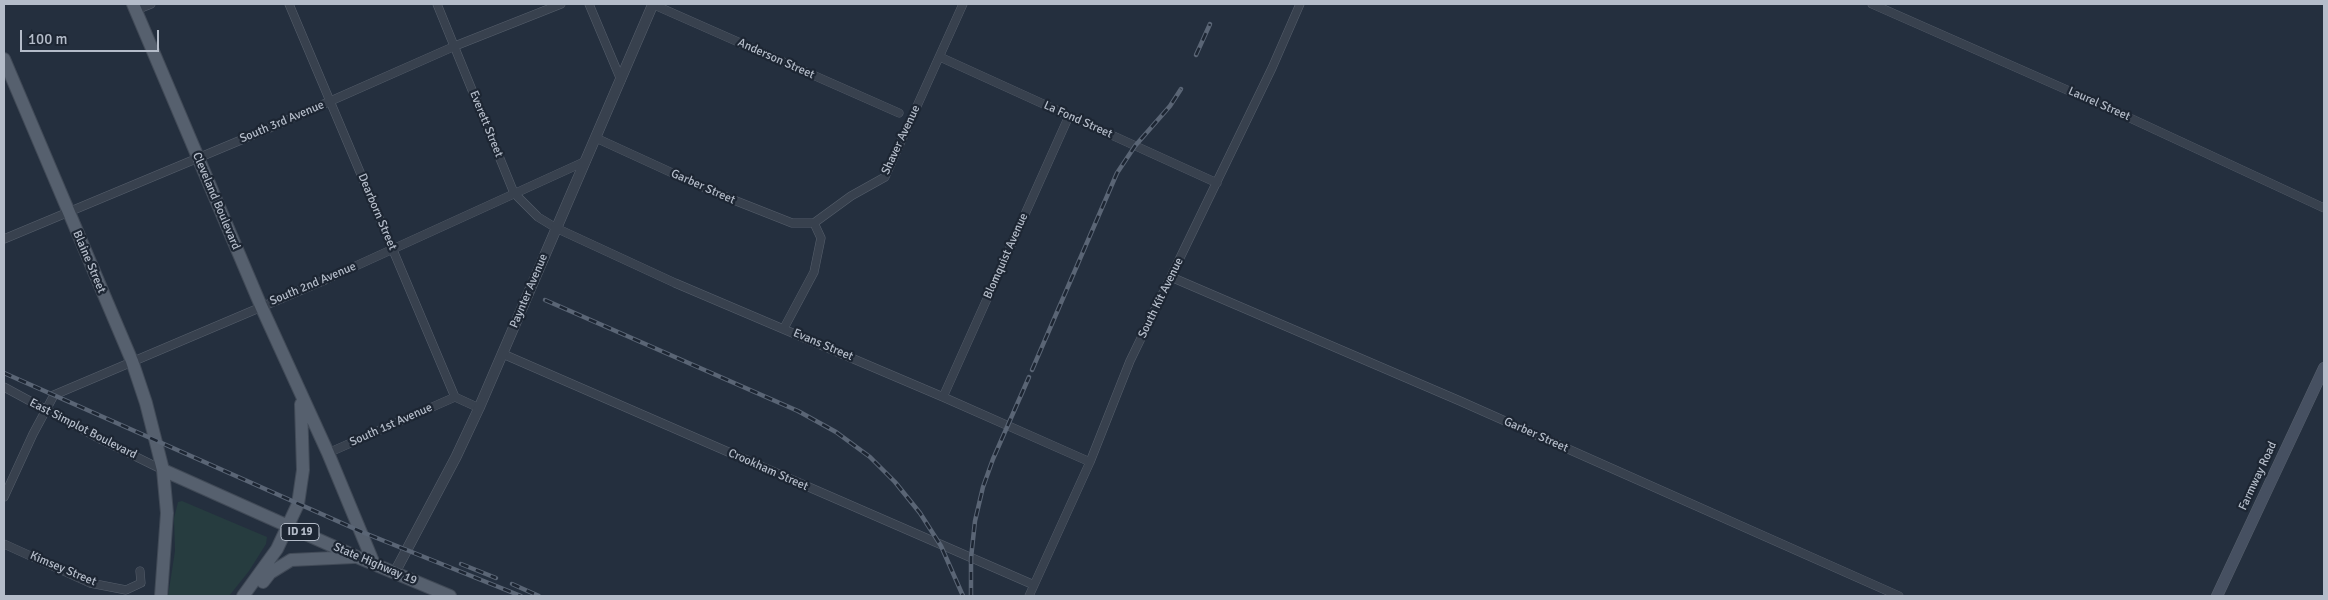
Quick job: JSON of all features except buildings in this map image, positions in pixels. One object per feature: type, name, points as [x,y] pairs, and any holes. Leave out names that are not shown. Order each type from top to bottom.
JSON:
[{"type":"main road","name":"Cleveland Boulevard","points":[[135,7],[261,306],[328,453],[374,564]]},
{"type":"main road","name":"Blaine Street","points":[[5,64],[132,361],[146,403],[164,470],[167,514],[161,596]]},
{"type":"main road","name":"Farmway Road","points":[[2217,596],[2324,368]]},
{"type":"main road","points":[[243,596],[268,563],[289,527],[298,504],[303,470],[301,397]]},
{"type":"main road","name":"State Highway 19","points":[[164,470],[357,557],[450,596]]},
{"type":"main road","points":[[253,596],[270,573],[291,560],[357,557]]},
{"type":"street","points":[[135,7],[151,4]]},
{"type":"street","name":"Dearborn Street","points":[[289,4],[455,397]]},
{"type":"street","name":"Everett Street","points":[[437,4],[514,193],[538,217],[556,228]]},
{"type":"street","name":"South 3rd Avenue","points":[[4,239],[330,102],[455,46],[561,4]]},
{"type":"street","points":[[589,4],[621,80]]},
{"type":"street","name":"Paynter Avenue","points":[[395,572],[456,457],[479,408],[653,4]]},
{"type":"street","name":"Anderson Street","points":[[653,4],[899,113]]},
{"type":"street","name":"Shaver Avenue","points":[[814,223],[851,196],[885,177],[964,4]]},
{"type":"street","name":"South Kit Avenue","points":[[1029,596],[1090,462],[1130,361],[1217,182],[1300,4]]},
{"type":"street","name":"Laurel Street","points":[[1872,4],[2117,112],[2324,208]]},
{"type":"street","name":"La Fond Street","points":[[940,57],[1217,182]]},
{"type":"street","name":"Blomquist Avenue","points":[[943,396],[1070,116]]},
{"type":"street","name":"Garber Street","points":[[596,138],[716,193],[792,223],[814,223]]},
{"type":"street","name":"South 2nd Avenue","points":[[4,497],[54,395],[393,250],[586,161]]},
{"type":"street","points":[[784,328],[814,272],[821,238],[814,223]]},
{"type":"street","name":"Evans Street","points":[[556,228],[675,283],[943,396],[1090,462]]},
{"type":"street","name":"Garber Street","points":[[1171,277],[1460,401],[1899,596]]},
{"type":"street","name":"Crookham Street","points":[[503,354],[1034,585]]},
{"type":"street","name":"East Simplot Boulevard","points":[[4,387],[102,440],[164,470]]},
{"type":"street","points":[[455,397],[479,408]]},
{"type":"street","name":"South 1st Avenue","points":[[328,453],[455,397]]},
{"type":"street","name":"Kimsey Street","points":[[4,544],[90,583],[117,589],[126,590],[141,583],[140,571]]},
{"type":"green space","points":[[182,501],[267,537],[266,544],[249,571],[229,596],[168,596],[175,551],[174,518],[178,502]]},
{"type":"railway","points":[[1196,55],[1210,24]]},
{"type":"railway","points":[[1032,370],[1117,173],[1135,146],[1170,106],[1181,89]]},
{"type":"railway","points":[[545,300],[798,411],[836,432],[870,457],[895,482],[920,513],[941,546],[963,596]]},
{"type":"railway","points":[[4,373],[362,532],[521,596]]},
{"type":"railway","points":[[971,596],[971,558],[975,521],[983,487],[993,459],[1029,377]]},
{"type":"railway","points":[[461,564],[496,578]]},
{"type":"railway","points":[[512,584],[539,596]]}]
